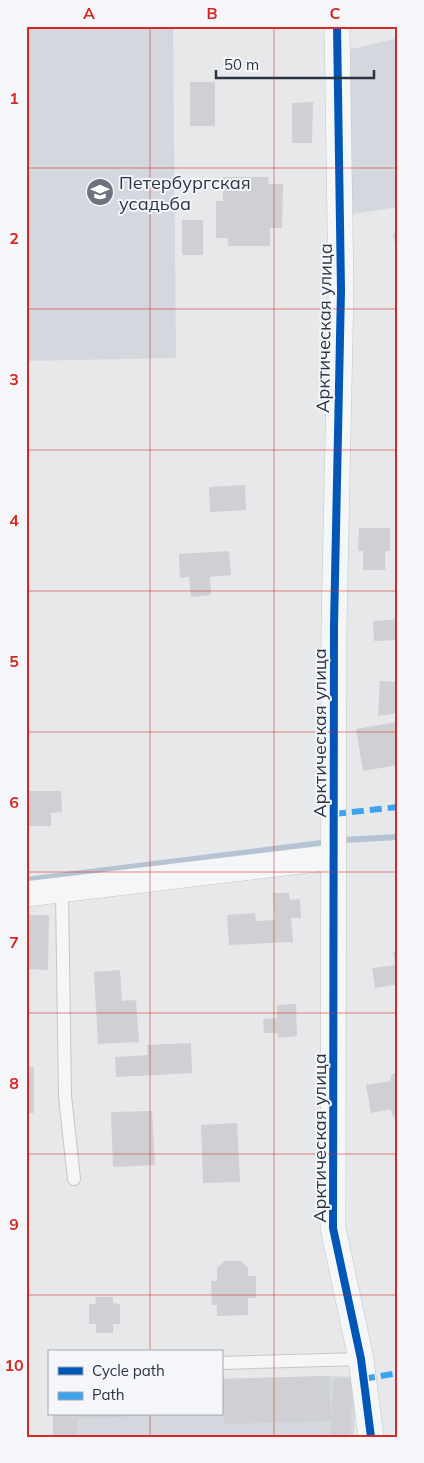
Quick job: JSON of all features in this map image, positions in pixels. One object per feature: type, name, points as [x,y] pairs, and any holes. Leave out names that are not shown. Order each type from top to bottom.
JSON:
[{"type":"street","name":"Арктическая улица","points":[[337,26],[341,290],[334,616],[333,1228],[360,1359],[370,1437]]},
{"type":"street","points":[[26,894],[334,857]]},
{"type":"lane","points":[[62,891],[65,1096],[74,1179]]},
{"type":"lane","points":[[222,1363],[360,1359]]},
{"type":"shaded area","name":"Петербургская усадьба","points":[[26,26],[173,26],[176,358],[26,361]]},
{"type":"shaded area","points":[[398,38],[398,207],[352,214],[348,50]]},
{"type":"shaded area","points":[[356,1377],[354,1437],[53,1437],[53,1416],[222,1416],[222,1379]]},
{"type":"building","points":[[190,82],[215,82],[215,126],[190,126]]},
{"type":"building","points":[[313,102],[312,143],[292,143],[292,103]]},
{"type":"building","points":[[223,177],[269,177],[268,184],[283,184],[282,228],[270,228],[270,246],[228,246],[228,238],[216,238],[216,201],[223,201]]},
{"type":"building","points":[[182,220],[203,220],[203,255],[182,255]]},
{"type":"building","points":[[393,233],[398,233],[398,258],[397,258]]},
{"type":"building","points":[[245,485],[246,510],[210,512],[209,487]]},
{"type":"building","points":[[359,528],[390,528],[390,551],[385,551],[385,570],[363,570],[363,551],[358,551]]},
{"type":"building","points":[[229,551],[231,575],[210,577],[211,595],[191,597],[189,577],[180,578],[179,554]]},
{"type":"building","points":[[398,619],[398,640],[374,641],[373,621]]},
{"type":"building","points":[[380,681],[398,682],[398,713],[378,716]]},
{"type":"building","points":[[398,722],[398,765],[363,771],[356,729]]},
{"type":"building","points":[[26,791],[61,791],[62,812],[51,813],[51,826],[26,826]]},
{"type":"building","points":[[273,893],[289,893],[290,900],[300,899],[301,918],[291,918],[293,942],[229,945],[227,915],[255,913],[256,921],[275,920]]},
{"type":"building","points":[[26,915],[49,915],[48,970],[26,969]]},
{"type":"building","points":[[398,951],[398,984],[375,988],[372,968],[395,965],[393,952]]},
{"type":"building","points":[[120,970],[122,1001],[136,1000],[139,1042],[98,1044],[94,972]]},
{"type":"building","points":[[296,1004],[297,1036],[278,1038],[278,1033],[264,1033],[263,1019],[277,1018],[277,1005]]},
{"type":"building","points":[[191,1043],[192,1073],[116,1077],[115,1057],[148,1055],[147,1045]]},
{"type":"building","points":[[26,1067],[34,1067],[34,1113],[26,1113]]},
{"type":"building","points":[[398,1073],[398,1119],[393,1117],[391,1109],[371,1113],[366,1085],[390,1081],[392,1074]]},
{"type":"building","points":[[152,1111],[155,1165],[113,1167],[111,1112]]},
{"type":"building","points":[[237,1123],[240,1182],[203,1183],[201,1125]]},
{"type":"building","points":[[225,1261],[241,1261],[248,1268],[248,1276],[256,1276],[256,1298],[248,1298],[248,1315],[217,1316],[217,1305],[212,1305],[211,1281],[217,1281],[217,1268]]},
{"type":"building","points":[[95,1297],[113,1297],[113,1303],[120,1304],[120,1324],[113,1324],[113,1333],[96,1333],[96,1324],[89,1324],[89,1304],[96,1304]]},
{"type":"building","points":[[329,1376],[331,1421],[224,1424],[224,1414],[222,1414],[222,1379]]},
{"type":"building","points":[[334,1378],[353,1379],[350,1437],[330,1437]]},
{"type":"building","points":[[53,1416],[152,1416],[77,1418],[77,1437],[53,1437]]},
{"type":"waterway","points":[[342,840],[398,837]]},
{"type":"waterway","points":[[26,880],[321,843]]},
{"type":"marked path","points":[[334,814],[398,807]]},
{"type":"marked path","points":[[363,1379],[398,1373]]},
{"type":"cycle path","points":[[337,26],[341,290],[334,626],[333,1228],[361,1359],[371,1437]]},
{"type":"place","name":"Петербургская усадьба","points":[[100,192]]}]
